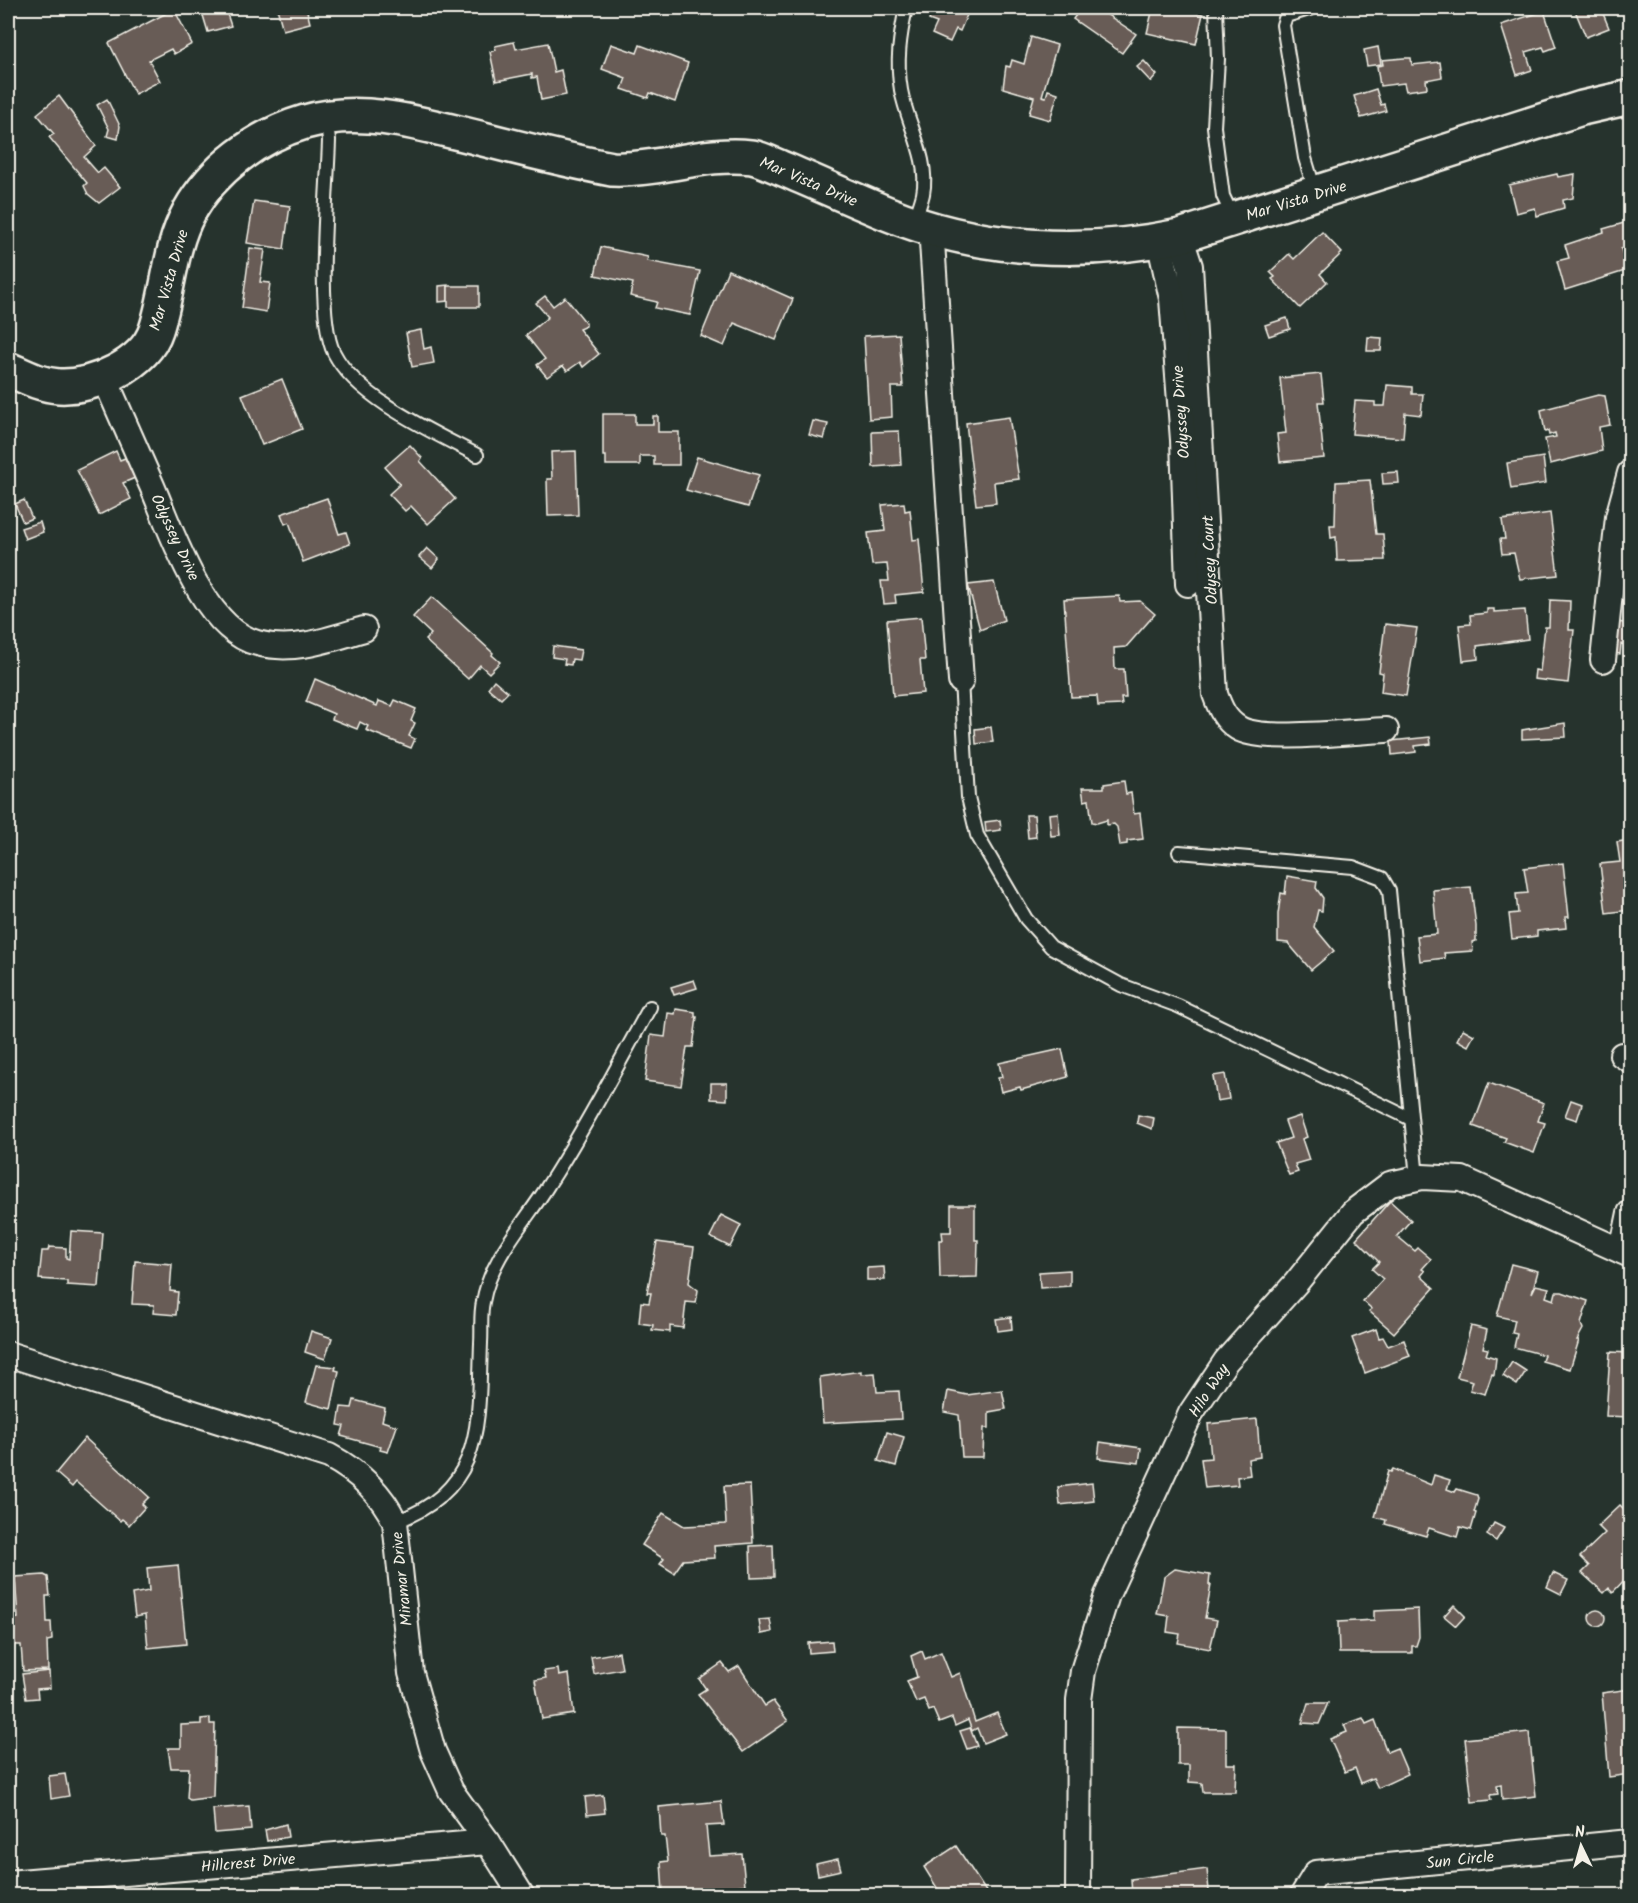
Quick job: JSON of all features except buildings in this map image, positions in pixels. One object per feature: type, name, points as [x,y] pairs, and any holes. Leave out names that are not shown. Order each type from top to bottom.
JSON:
[{"type":"street","name":"Mar Vista Drive","points":[[8,369],[39,383],[59,386],[104,377],[147,347],[156,331],[173,254],[182,228],[197,200],[218,175],[243,152],[268,137],[301,123],[326,118],[363,115],[396,118],[612,169],[636,170],[716,158],[753,157],[888,214],[979,241],[1066,249],[1170,238],[1316,195],[1582,108],[1630,97]]},
{"type":"street","points":[[923,224],[961,681]]},
{"type":"street","name":"Odyssey Drive","points":[[1170,238],[1172,300],[1183,440],[1188,585]]},
{"type":"street","name":"Odysey Court","points":[[1170,238],[1190,266],[1215,694],[1219,705],[1224,716],[1238,728],[1250,733],[1290,734],[1386,730]]},
{"type":"street","name":"Odyssey Drive","points":[[104,377],[186,567],[218,615],[237,635],[256,643],[284,647],[309,645],[364,629]]},
{"type":"street","points":[[1603,660],[1618,517],[1630,473]]},
{"type":"street","name":"Hilo Way","points":[[1078,1896],[1079,1700],[1083,1671],[1107,1595],[1191,1413],[1226,1361],[1296,1283],[1353,1212],[1390,1184],[1417,1178],[1462,1179],[1626,1253]]},
{"type":"street","points":[[1626,1253],[1630,1213]]},
{"type":"street","name":"Miramar Drive","points":[[8,1354],[328,1456],[351,1468],[386,1503],[395,1522],[411,1673],[434,1751],[451,1791],[488,1842],[522,1896]]},
{"type":"street","name":"Hillcrest Drive","points":[[8,1883],[488,1842]]},
{"type":"street","name":"Sun Circle","points":[[1302,1896],[1316,1873],[1630,1842]]},
{"type":"lane","points":[[906,8],[900,36],[898,68],[902,93],[924,176],[923,224]]},
{"type":"lane","points":[[1216,8],[1218,59],[1215,127],[1223,196],[1233,218]]},
{"type":"lane","points":[[1312,8],[1286,16],[1283,25],[1305,158],[1316,195]]},
{"type":"lane","points":[[326,118],[329,140],[324,287],[325,313],[334,352],[349,374],[364,387],[449,441],[477,455]]},
{"type":"lane","points":[[961,681],[968,796],[977,835],[1026,919],[1051,946],[1121,985],[1178,1006],[1411,1119]]},
{"type":"lane","points":[[1179,852],[1353,867],[1382,878],[1389,890],[1417,1178]]},
{"type":"lane","points":[[395,1522],[420,1513],[452,1485],[466,1463],[478,1430],[483,1301],[500,1255],[549,1184],[650,1006]]}]
